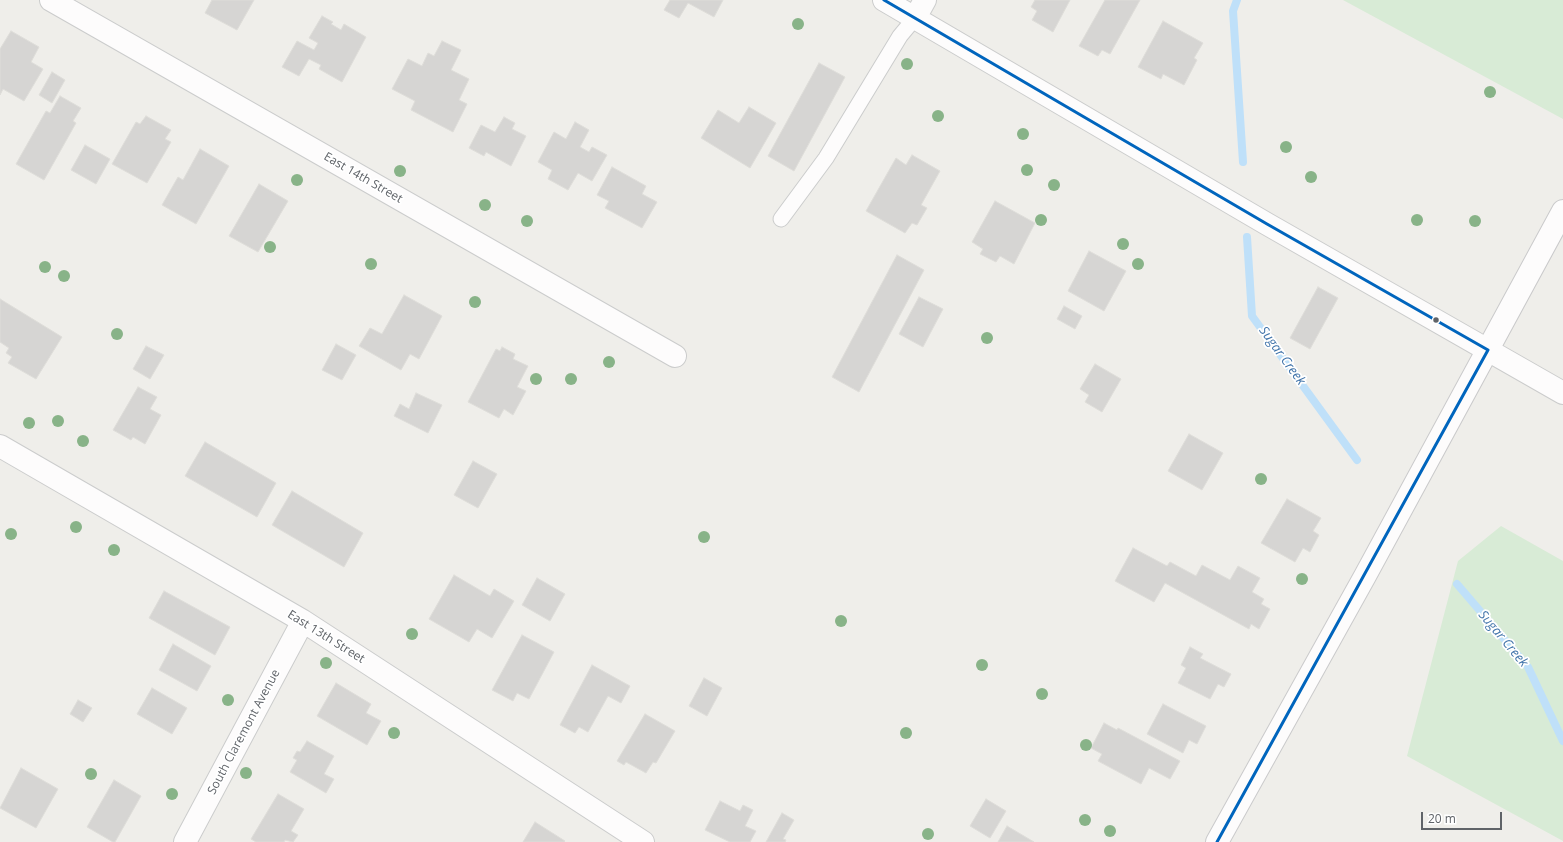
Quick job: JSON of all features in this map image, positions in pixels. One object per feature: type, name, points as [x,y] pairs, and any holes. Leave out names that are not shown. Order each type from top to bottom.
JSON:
[{"type":"street","name":"East 14th Street","points":[[51,0],[675,356]]},
{"type":"street","points":[[884,0],[920,9],[1267,224],[1563,393]]},
{"type":"street","points":[[1217,842],[1563,211]]},
{"type":"street","name":"East 13th Street","points":[[0,446],[303,621],[643,842]]},
{"type":"street","name":"South Claremont Avenue","points":[[185,842],[303,621]]},
{"type":"lane","points":[[781,219],[826,158],[900,36],[920,9]]},
{"type":"green space","points":[[1343,0],[1563,0],[1563,119]]},
{"type":"green space","points":[[1501,526],[1563,561],[1563,841],[1407,756],[1458,561]]},
{"type":"building","points":[[212,0],[254,0],[237,30],[205,13]]},
{"type":"building","points":[[670,0],[723,0],[714,17],[688,3],[679,18],[664,10]]},
{"type":"building","points":[[1035,0],[1070,0],[1053,32],[1032,20],[1037,11],[1031,7]]},
{"type":"building","points":[[1105,0],[1140,0],[1110,54],[1102,50],[1098,56],[1079,46]]},
{"type":"building","points":[[322,16],[333,22],[331,24],[341,30],[344,24],[366,37],[342,82],[319,69],[321,65],[309,59],[299,76],[282,67],[297,41],[314,50],[318,43],[309,38]]},
{"type":"building","points":[[1163,21],[1203,43],[1194,58],[1197,60],[1184,85],[1163,74],[1161,79],[1138,67]]},
{"type":"building","points":[[11,31],[39,47],[31,62],[43,69],[24,101],[3,89],[0,95],[0,49]]},
{"type":"building","points":[[442,41],[461,50],[451,70],[469,79],[459,100],[467,104],[453,132],[411,110],[415,101],[392,89],[408,59],[422,66],[428,53],[434,56]]},
{"type":"building","points":[[819,63],[845,77],[794,171],[768,156]]},
{"type":"building","points":[[52,72],[65,80],[52,103],[39,95]]},
{"type":"building","points":[[60,96],[81,108],[73,121],[76,123],[44,180],[16,164],[46,111],[50,113]]},
{"type":"building","points":[[749,107],[776,123],[750,168],[701,138],[718,110],[739,123]]},
{"type":"building","points":[[146,116],[171,130],[165,139],[171,142],[147,183],[112,164],[136,122],[140,124]]},
{"type":"building","points":[[504,117],[515,123],[512,129],[526,136],[511,166],[486,152],[484,156],[469,148],[481,125],[495,132]]},
{"type":"building","points":[[575,122],[589,130],[580,147],[589,152],[592,147],[607,155],[592,181],[578,173],[568,190],[548,179],[552,170],[538,162],[554,132],[566,139]]},
{"type":"building","points":[[85,145],[110,159],[96,184],[71,170]]},
{"type":"building","points":[[200,149],[229,166],[196,224],[162,205],[178,177],[183,180]]},
{"type":"building","points":[[912,155],[940,171],[921,205],[927,208],[917,225],[912,223],[905,233],[866,211],[896,158],[906,165]]},
{"type":"building","points":[[612,167],[646,186],[642,194],[657,202],[642,228],[605,208],[609,201],[597,195]]},
{"type":"building","points":[[259,184],[288,201],[258,252],[229,236]]},
{"type":"building","points":[[995,201],[1035,223],[1014,264],[1000,256],[996,262],[980,254],[983,249],[972,242]]},
{"type":"building","points":[[1089,251],[1126,271],[1104,311],[1068,291]]},
{"type":"building","points":[[897,255],[924,270],[859,392],[832,377]]},
{"type":"building","points":[[1318,287],[1338,298],[1310,349],[1290,338]]},
{"type":"building","points":[[404,295],[442,316],[419,359],[410,354],[401,370],[359,346],[370,328],[382,334]]},
{"type":"building","points":[[919,297],[943,309],[923,347],[899,334]]},
{"type":"building","points":[[0,299],[62,337],[36,379],[8,363],[12,357],[6,353],[9,348],[0,342]]},
{"type":"building","points":[[1064,306],[1082,316],[1075,329],[1057,319]]},
{"type":"building","points":[[336,344],[356,355],[342,380],[322,370]]},
{"type":"building","points":[[146,346],[164,355],[150,379],[133,369]]},
{"type":"building","points":[[502,347],[515,354],[513,359],[528,366],[517,387],[526,391],[513,415],[504,409],[499,418],[468,402],[496,349],[500,351]]},
{"type":"building","points":[[1095,364],[1121,379],[1102,412],[1085,402],[1089,395],[1080,389]]},
{"type":"building","points":[[138,387],[157,397],[150,409],[161,415],[145,444],[133,437],[131,440],[113,430]]},
{"type":"building","points":[[416,393],[442,405],[428,433],[394,416],[400,404],[409,409]]},
{"type":"building","points":[[1189,434],[1223,453],[1202,490],[1168,471]]},
{"type":"building","points":[[205,442],[276,483],[257,517],[185,476]]},
{"type":"building","points":[[473,461],[497,474],[478,508],[454,495]]},
{"type":"building","points":[[292,491],[363,533],[344,567],[272,525]]},
{"type":"building","points":[[1287,499],[1321,518],[1313,531],[1319,535],[1310,552],[1303,548],[1295,562],[1261,543]]},
{"type":"building","points":[[1133,548],[1167,566],[1170,562],[1196,576],[1202,565],[1230,580],[1238,566],[1260,578],[1252,592],[1264,599],[1261,604],[1270,609],[1259,629],[1251,624],[1249,629],[1165,583],[1154,602],[1115,581]]},
{"type":"building","points":[[454,575],[490,596],[494,589],[514,601],[492,638],[477,629],[469,642],[429,619]]},
{"type":"building","points":[[537,578],[565,594],[550,621],[522,605]]},
{"type":"building","points":[[164,591],[230,627],[215,655],[149,618]]},
{"type":"building","points":[[522,635],[554,652],[529,699],[517,693],[513,701],[492,690]]},
{"type":"building","points":[[173,644],[211,666],[197,691],[159,670]]},
{"type":"building","points":[[1190,647],[1203,654],[1200,658],[1231,674],[1224,687],[1218,684],[1210,699],[1178,683],[1186,668],[1181,665]]},
{"type":"building","points":[[592,665],[630,686],[621,703],[608,696],[588,732],[579,727],[575,733],[560,725]]},
{"type":"building","points":[[704,678],[722,688],[707,716],[689,706]]},
{"type":"building","points":[[336,683],[371,704],[366,713],[381,721],[367,745],[317,716]]},
{"type":"building","points":[[152,688],[187,708],[172,734],[137,714]]},
{"type":"building","points":[[78,700],[92,708],[83,722],[70,714]]},
{"type":"building","points":[[1163,704],[1206,726],[1197,744],[1189,740],[1183,753],[1147,734]]},
{"type":"building","points":[[645,714],[675,731],[656,763],[653,762],[646,773],[626,762],[624,765],[617,761]]},
{"type":"building","points":[[1104,723],[1117,730],[1118,728],[1180,761],[1170,779],[1149,768],[1141,784],[1098,761],[1102,754],[1091,748]]},
{"type":"building","points":[[307,741],[334,756],[324,774],[334,779],[326,793],[290,772],[297,760],[293,758],[297,751],[300,752]]},
{"type":"building","points":[[21,768],[58,789],[36,828],[0,808]]},
{"type":"building","points":[[114,780],[141,796],[115,842],[113,842],[87,827]]},
{"type":"building","points":[[278,794],[304,809],[291,831],[298,835],[293,842],[285,840],[284,842],[256,842],[251,839]]},
{"type":"building","points":[[986,799],[1006,811],[990,838],[970,826]]},
{"type":"building","points":[[720,801],[740,811],[743,805],[753,810],[745,826],[756,831],[750,842],[730,842],[705,830]]},
{"type":"building","points":[[782,813],[794,820],[783,839],[786,840],[785,842],[766,842]]},
{"type":"building","points":[[535,822],[565,841],[523,842]]},
{"type":"building","points":[[1007,826],[1034,842],[998,842]]},
{"type":"waterway","name":"Sugar Creek","points":[[1237,0],[1233,11],[1243,162]]},
{"type":"waterway","name":"Sugar Creek","points":[[1247,237],[1252,316],[1357,460]]},
{"type":"waterway","name":"Sugar Creek","points":[[1457,584],[1528,667],[1563,741]]},
{"type":"transit line","points":[[884,0],[1267,224],[1488,350]]},
{"type":"transit line","points":[[1217,842],[1488,350]]}]
